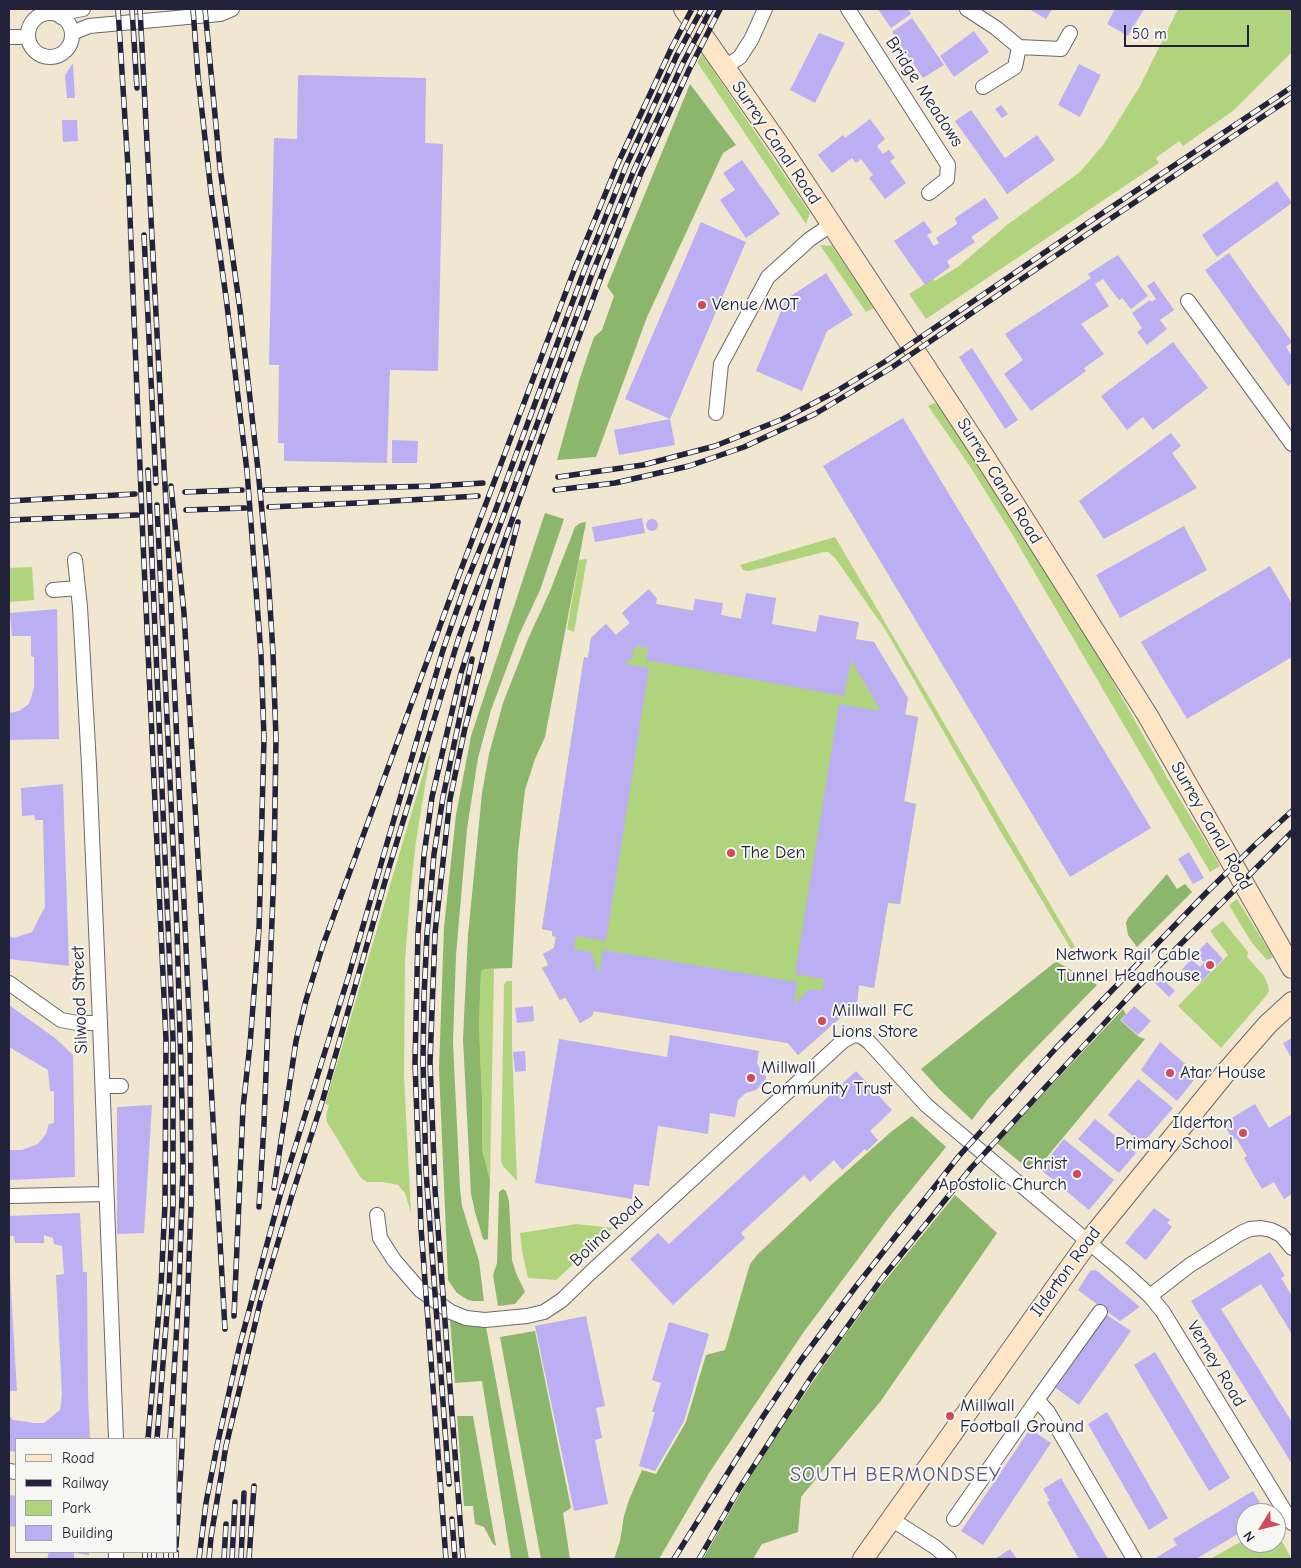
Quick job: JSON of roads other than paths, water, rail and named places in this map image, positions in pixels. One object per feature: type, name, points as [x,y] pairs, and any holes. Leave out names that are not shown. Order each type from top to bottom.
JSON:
[{"type":"street","points":[[54,15],[66,21],[72,33],[71,40],[63,53],[55,57],[47,57],[32,49],[27,37],[30,24],[35,18],[83,9]]},
{"type":"street","points":[[72,33],[89,26],[220,14],[232,9]]},
{"type":"street","name":"Surrey Canal Road","points":[[684,9],[782,148],[970,434],[1148,716],[1292,968]]},
{"type":"street","points":[[724,68],[740,57],[746,49],[752,40],[765,9]]},
{"type":"street","name":"Bridge Meadows","points":[[848,9],[948,165],[948,179],[930,193]]},
{"type":"street","points":[[967,9],[996,28],[1019,47],[1061,49],[1070,33]]},
{"type":"street","points":[[9,37],[27,37]]},
{"type":"street","points":[[983,87],[1015,67],[1019,47]]},
{"type":"street","points":[[716,412],[721,364],[768,277],[810,239],[831,224]]},
{"type":"street","points":[[1188,301],[1291,439]]},
{"type":"street","name":"Silwood Street","points":[[75,560],[88,755],[116,1438]]},
{"type":"street","points":[[54,590],[78,588]]},
{"type":"street","points":[[9,983],[61,1020],[77,1023],[100,1023]]},
{"type":"street","name":"Ilderton Road","points":[[863,1559],[1088,1242],[1238,1058],[1268,1024],[1292,1002]]},
{"type":"street","name":"Bolina Road","points":[[377,1215],[380,1238],[394,1260],[420,1290],[451,1312],[466,1318],[485,1320],[527,1316],[544,1312],[562,1300],[843,1041],[854,1035],[861,1036]]},
{"type":"street","name":"Verney Road","points":[[861,1036],[869,1042],[926,1105],[1150,1296],[1163,1312],[1292,1523]]},
{"type":"street","points":[[102,1086],[121,1086]]},
{"type":"street","points":[[9,1196],[106,1194]]},
{"type":"street","points":[[1150,1296],[1190,1265],[1250,1229],[1271,1230],[1281,1235],[1292,1248]]},
{"type":"street","points":[[954,1519],[1100,1312]]},
{"type":"street","points":[[1037,1400],[1048,1412],[1134,1559]]},
{"type":"street","points":[[891,1518],[935,1547],[949,1559]]},
{"type":"railway","points":[[118,9],[128,167],[166,1040],[165,1204],[161,1286],[148,1438]]},
{"type":"railway","points":[[132,9],[137,88]]},
{"type":"railway","points":[[140,9],[168,542],[190,1037],[191,1207],[178,1514]]},
{"type":"railway","points":[[193,9],[198,76],[211,192],[247,471],[261,655],[264,738],[259,929],[243,1108],[234,1316]]},
{"type":"railway","points":[[205,9],[220,168],[240,309],[258,470],[273,653],[276,739],[274,869],[259,1207]]},
{"type":"railway","points":[[274,1188],[296,1041],[323,945],[448,604],[575,268],[618,163],[672,47],[692,9]]},
{"type":"railway","points":[[199,1559],[206,1503],[239,1348],[281,1192],[348,978],[443,650],[466,583],[493,517],[584,271],[626,166],[677,55],[702,9]]},
{"type":"railway","points":[[209,1559],[226,1446],[260,1303],[323,1099],[388,871],[459,637],[592,274],[634,170],[683,63],[711,9]]},
{"type":"railway","points":[[446,1559],[421,1228],[415,1063],[418,933],[424,855],[432,797],[461,673],[492,576],[540,442],[641,173],[720,9]]},
{"type":"railway","points":[[558,477],[643,465],[715,446],[783,419],[835,392],[886,361],[1092,220],[1292,87]]},
{"type":"railway","points":[[555,490],[615,483],[689,466],[744,447],[815,414],[891,368],[1292,97]]},
{"type":"railway","points":[[144,235],[156,483]]},
{"type":"railway","points":[[148,470],[173,1039],[173,1205],[169,1288],[157,1438]]},
{"type":"railway","points":[[265,490],[483,483]]},
{"type":"railway","points":[[171,486],[184,613],[225,1329]]},
{"type":"railway","points":[[185,492],[242,490]]},
{"type":"railway","points":[[9,501],[135,494]]},
{"type":"railway","points":[[269,507],[478,496]]},
{"type":"railway","points":[[157,505],[177,930],[183,1166],[179,1290],[170,1438]]},
{"type":"railway","points":[[186,510],[245,508]]},
{"type":"railway","points":[[9,520],[137,515]]},
{"type":"railway","points":[[463,1559],[435,1189],[430,1062],[435,933],[450,799],[465,728],[518,522]]},
{"type":"railway","points":[[449,1484],[426,1171],[423,1062],[424,996],[434,854],[443,797],[472,659]]},
{"type":"railway","points":[[674,1559],[764,1415],[801,1360],[857,1285],[959,1156],[1057,1047],[1207,892],[1292,811]]},
{"type":"railway","points":[[699,1559],[739,1489],[812,1376],[883,1277],[971,1168],[1135,990],[1292,832]]},
{"type":"railway","points":[[249,1559],[254,1486]]},
{"type":"railway","points":[[241,1559],[244,1493]]},
{"type":"railway","points":[[232,1559],[235,1502]]},
{"type":"railway","points":[[452,1519],[455,1559]]},
{"type":"railway","points":[[224,1559],[226,1524]]},
{"type":"railway","points":[[145,1553],[145,1559]]},
{"type":"railway","points":[[154,1553],[154,1559]]},
{"type":"railway","points":[[166,1553],[166,1559]]},
{"type":"railway","points":[[176,1553],[176,1559]]},
{"type":"place","name":"Venue MOT","points":[[702,305]]},
{"type":"place","name":"The Den","points":[[731,853]]},
{"type":"place","name":"Network Rail Cable Tunnel Headhouse","points":[[1210,965]]},
{"type":"place","name":"Millwall FC Lions Store","points":[[822,1021]]},
{"type":"place","name":"Atar House","points":[[1170,1073]]},
{"type":"place","name":"Millwall Community Trust","points":[[751,1078]]},
{"type":"place","name":"Ilderton Primary School","points":[[1243,1133]]},
{"type":"place","name":"Christ Apostolic Church","points":[[1077,1174]]},
{"type":"place","name":"Millwall Football Ground","points":[[950,1416]]},
{"type":"district","name":"SOUTH BERMONDSEY","points":[[896,1475]]}]
